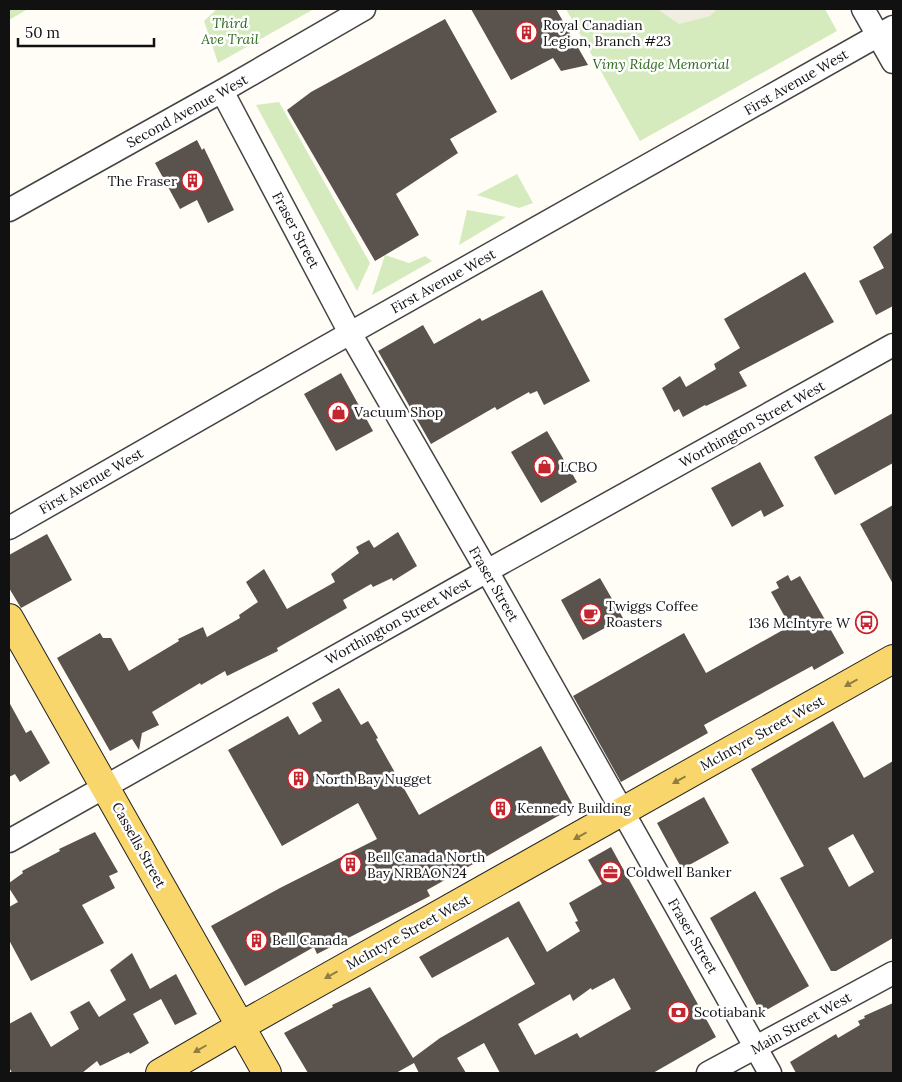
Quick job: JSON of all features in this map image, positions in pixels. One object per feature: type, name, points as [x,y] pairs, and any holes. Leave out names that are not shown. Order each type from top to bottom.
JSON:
[{"type":"main road","name":"Cassells Street","points":[[9,618],[268,1073]]},
{"type":"main road","name":"McIntyre Street West","points":[[160,1073],[893,659]]},
{"type":"street","name":"Second Avenue West","points":[[9,210],[222,92],[364,9]]},
{"type":"street","points":[[863,9],[886,32],[893,62]]},
{"type":"street","name":"First Avenue West","points":[[9,528],[350,333],[886,32]]},
{"type":"street","name":"Fraser Street","points":[[222,92],[350,333],[487,571],[770,1073]]},
{"type":"street","name":"Worthington Street West","points":[[9,841],[487,571],[893,345]]},
{"type":"street","name":"Main Street West","points":[[708,1073],[893,973]]},
{"type":"green space","points":[[9,9],[28,9],[9,20]]},
{"type":"green space","name":"Third Ave Trail","points":[[217,9],[314,9],[218,63],[204,21]]},
{"type":"green space","name":"Vimy Ridge Memorial","points":[[566,9],[825,9],[837,31],[640,141]]},
{"type":"green space","points":[[279,102],[370,263],[357,291],[256,105]]},
{"type":"green space","points":[[517,174],[533,203],[519,208],[477,195]]},
{"type":"green space","points":[[467,210],[506,217],[459,245]]},
{"type":"green space","points":[[385,255],[409,263],[425,256],[432,261],[372,295]]},
{"type":"shaded area","points":[[657,9],[717,9],[710,16],[679,24]]},
{"type":"building","name":"Royal Canadian Legion, Branch #23","points":[[471,9],[556,9],[588,65],[561,71],[553,58],[511,80]]},
{"type":"building","points":[[445,19],[497,112],[450,139],[458,153],[396,194],[419,235],[375,261],[287,110],[311,92]]},
{"type":"building","name":"The Fraser","points":[[197,140],[202,150],[204,148],[234,210],[208,223],[197,200],[180,209],[155,163]]},
{"type":"building","points":[[893,232],[893,306],[876,315],[859,281],[884,268],[873,247]]},
{"type":"building","points":[[805,272],[834,322],[739,372],[747,386],[683,417],[679,409],[674,412],[662,388],[680,376],[686,387],[716,369],[714,364],[740,348],[724,319]]},
{"type":"building","points":[[542,290],[590,381],[544,405],[537,391],[530,394],[529,392],[497,410],[495,407],[431,444],[378,351],[423,325],[434,344],[480,318],[482,321]]},
{"type":"building","name":"Vacuum Shop","points":[[341,373],[373,431],[336,451],[304,394]]},
{"type":"building","points":[[893,413],[893,463],[835,495],[814,457]]},
{"type":"building","name":"LCBO","points":[[547,431],[577,482],[541,503],[511,452]]},
{"type":"building","points":[[760,462],[784,506],[764,517],[761,510],[732,527],[711,488]]},
{"type":"building","points":[[893,505],[893,584],[860,524]]},
{"type":"building","points":[[398,532],[417,566],[393,581],[392,578],[373,587],[371,584],[343,600],[347,608],[277,648],[278,651],[227,676],[225,671],[201,685],[200,683],[152,712],[159,725],[142,733],[139,750],[132,739],[110,751],[57,658],[100,633],[103,638],[111,638],[129,671],[179,641],[178,639],[203,627],[207,637],[240,618],[239,615],[258,602],[246,582],[264,569],[287,609],[335,582],[331,574],[359,553],[356,547],[369,540],[374,548]]},
{"type":"building","points":[[47,534],[72,580],[21,608],[9,588],[9,555]]},
{"type":"building","points":[[788,575],[791,581],[800,576],[844,653],[814,670],[812,666],[704,725],[708,733],[621,782],[573,696],[684,633],[706,673],[790,626],[771,592],[779,588],[776,582]]},
{"type":"building","points":[[600,578],[623,618],[583,640],[561,600]]},
{"type":"building","points":[[339,688],[361,725],[368,721],[378,738],[376,739],[419,815],[541,746],[574,807],[427,890],[430,896],[317,954],[314,947],[245,986],[211,926],[280,888],[377,839],[358,803],[282,846],[228,750],[288,716],[299,735],[322,721],[312,703]]},
{"type":"building","points":[[9,702],[26,733],[31,730],[50,763],[20,782],[15,774],[9,777]]},
{"type":"building","points":[[833,721],[864,778],[893,761],[893,938],[836,971],[831,971],[780,878],[804,866],[751,769]],"holes":[[[853,834],[874,872],[849,887],[828,848]]]},
{"type":"building","points":[[704,797],[729,843],[682,869],[657,823]]},
{"type":"building","points":[[95,832],[118,872],[109,876],[115,888],[82,905],[104,943],[31,981],[9,940],[9,907],[18,902],[9,888],[9,883],[23,873],[22,871],[60,851],[59,849]]},
{"type":"building","points":[[611,847],[716,1037],[653,1073],[500,1073],[484,1043],[457,1058],[466,1073],[419,1073],[414,1063],[396,1073],[308,1073],[284,1033],[333,1007],[332,1005],[370,987],[413,1058],[440,1038],[535,984],[508,937],[432,978],[419,957],[519,901],[547,952],[580,931],[575,922],[578,921],[569,903],[602,884],[588,860]],"holes":[[[614,978],[631,1009],[580,1038],[577,1033],[535,1055],[518,1024],[570,994],[573,1001],[591,988],[592,990]]]},
{"type":"building","points":[[755,891],[809,986],[761,1013],[710,918]]},
{"type":"building","points":[[132,953],[150,989],[176,974],[197,1014],[175,1025],[161,999],[133,1014],[149,1043],[130,1054],[129,1052],[100,1066],[97,1061],[82,1073],[12,1073],[9,1067],[9,1024],[31,1012],[51,1047],[79,1029],[70,1012],[89,1001],[99,1017],[126,1000],[110,970]]},
{"type":"building","points":[[893,1003],[893,1073],[796,1073],[790,1062],[836,1034],[838,1038],[860,1025],[858,1021],[865,1018],[864,1016]]},
{"type":"place","name":"Royal Canadian Legion, Branch #23","points":[[527,33]]},
{"type":"place","name":"The Fraser","points":[[193,181]]},
{"type":"place","name":"Vacuum Shop","points":[[338,412]]},
{"type":"place","name":"LCBO","points":[[544,467]]},
{"type":"place","name":"Twiggs Coffee Roasters","points":[[590,614]]},
{"type":"place","name":"136 McIntyre W","points":[[866,623]]},
{"type":"place","name":"North Bay Nugget","points":[[299,779]]},
{"type":"place","name":"Kennedy Building","points":[[501,808]]},
{"type":"place","name":"Bell Canada North Bay NRBAON24","points":[[351,865]]},
{"type":"place","name":"Coldwell Banker","points":[[610,872]]},
{"type":"place","name":"Bell Canada","points":[[256,940]]},
{"type":"place","name":"Scotiabank","points":[[678,1012]]}]
